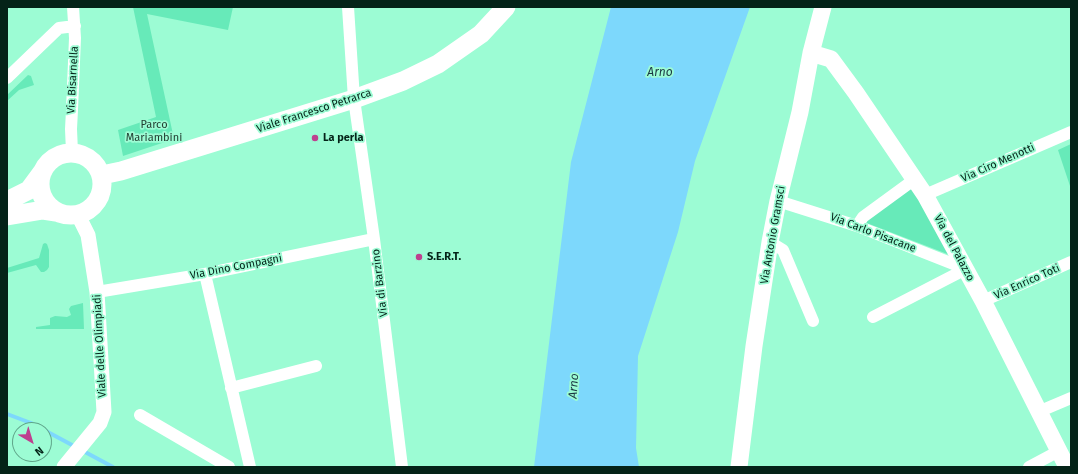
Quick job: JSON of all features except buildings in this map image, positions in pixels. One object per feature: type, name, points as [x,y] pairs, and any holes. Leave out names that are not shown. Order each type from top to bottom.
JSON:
[{"type":"main road","name":"Viale Francesco Petrarca","points":[[102,174],[121,171],[354,99],[403,81],[438,64],[481,34],[506,7]]},
{"type":"main road","name":"Via Antonio Gramsci","points":[[739,467],[754,346],[770,242],[778,201],[800,112],[811,54],[824,7]]},
{"type":"main road","name":"Via del Palazzo","points":[[811,54],[830,59],[856,93],[925,195],[983,301],[1067,467]]},
{"type":"main road","points":[[7,201],[28,190],[51,160],[57,156],[72,152],[80,153],[93,161],[102,174],[103,188],[98,200],[90,209],[78,215],[43,210],[7,216]]},
{"type":"main road","points":[[43,170],[40,180],[42,196],[56,212]]},
{"type":"street","name":"Via Bisarnella","points":[[72,152],[70,129],[75,26],[73,7]]},
{"type":"street","name":"Via di Barzino","points":[[348,7],[354,99],[374,239],[402,467]]},
{"type":"street","points":[[7,78],[59,28],[75,26]]},
{"type":"street","name":"Via Ciro Menotti","points":[[925,195],[1071,132]]},
{"type":"street","points":[[857,226],[863,217],[915,179]]},
{"type":"street","name":"Via Carlo Pisacane","points":[[778,201],[857,226],[966,270]]},
{"type":"street","name":"Viale delle Olimpiadi","points":[[64,467],[100,423],[104,412],[97,292],[88,235],[78,215]]},
{"type":"street","name":"Via Dino Compagni","points":[[97,292],[205,274],[374,239]]},
{"type":"street","points":[[770,242],[783,250],[813,321]]},
{"type":"street","name":"Via Enrico Toti","points":[[983,301],[1071,262]]},
{"type":"street","points":[[873,316],[966,270]]},
{"type":"street","points":[[205,274],[250,467]]},
{"type":"street","points":[[231,388],[316,366]]},
{"type":"street","points":[[1038,412],[1071,398]]},
{"type":"street","points":[[140,416],[229,467]]},
{"type":"street","points":[[1029,467],[1059,452]]},
{"type":"green space","name":"Parco Mariambini","points":[[133,7],[233,7],[228,30],[147,14],[174,139],[123,156],[118,130],[156,117]]},
{"type":"green space","points":[[28,75],[31,76],[34,85],[19,90],[7,101],[7,95]]},
{"type":"green space","points":[[1071,144],[1071,189],[1058,150]]},
{"type":"green space","points":[[912,188],[950,255],[864,222]]},
{"type":"green space","points":[[43,244],[47,244],[49,250],[49,267],[47,270],[41,272],[36,265],[7,273],[7,268],[39,258]]},
{"type":"green space","points":[[83,303],[84,329],[36,329],[36,327],[50,325],[50,318],[55,316],[67,317],[71,315],[69,309],[71,306]]},
{"type":"water","name":"Arno","points":[[611,7],[750,7],[695,161],[678,232],[638,356],[636,448],[639,467],[534,467],[571,162]]},
{"type":"waterway","points":[[7,414],[31,423],[113,467]]},
{"type":"place","name":"La perla","points":[[315,138]]},
{"type":"place","name":"S.E.R.T.","points":[[419,257]]}]
